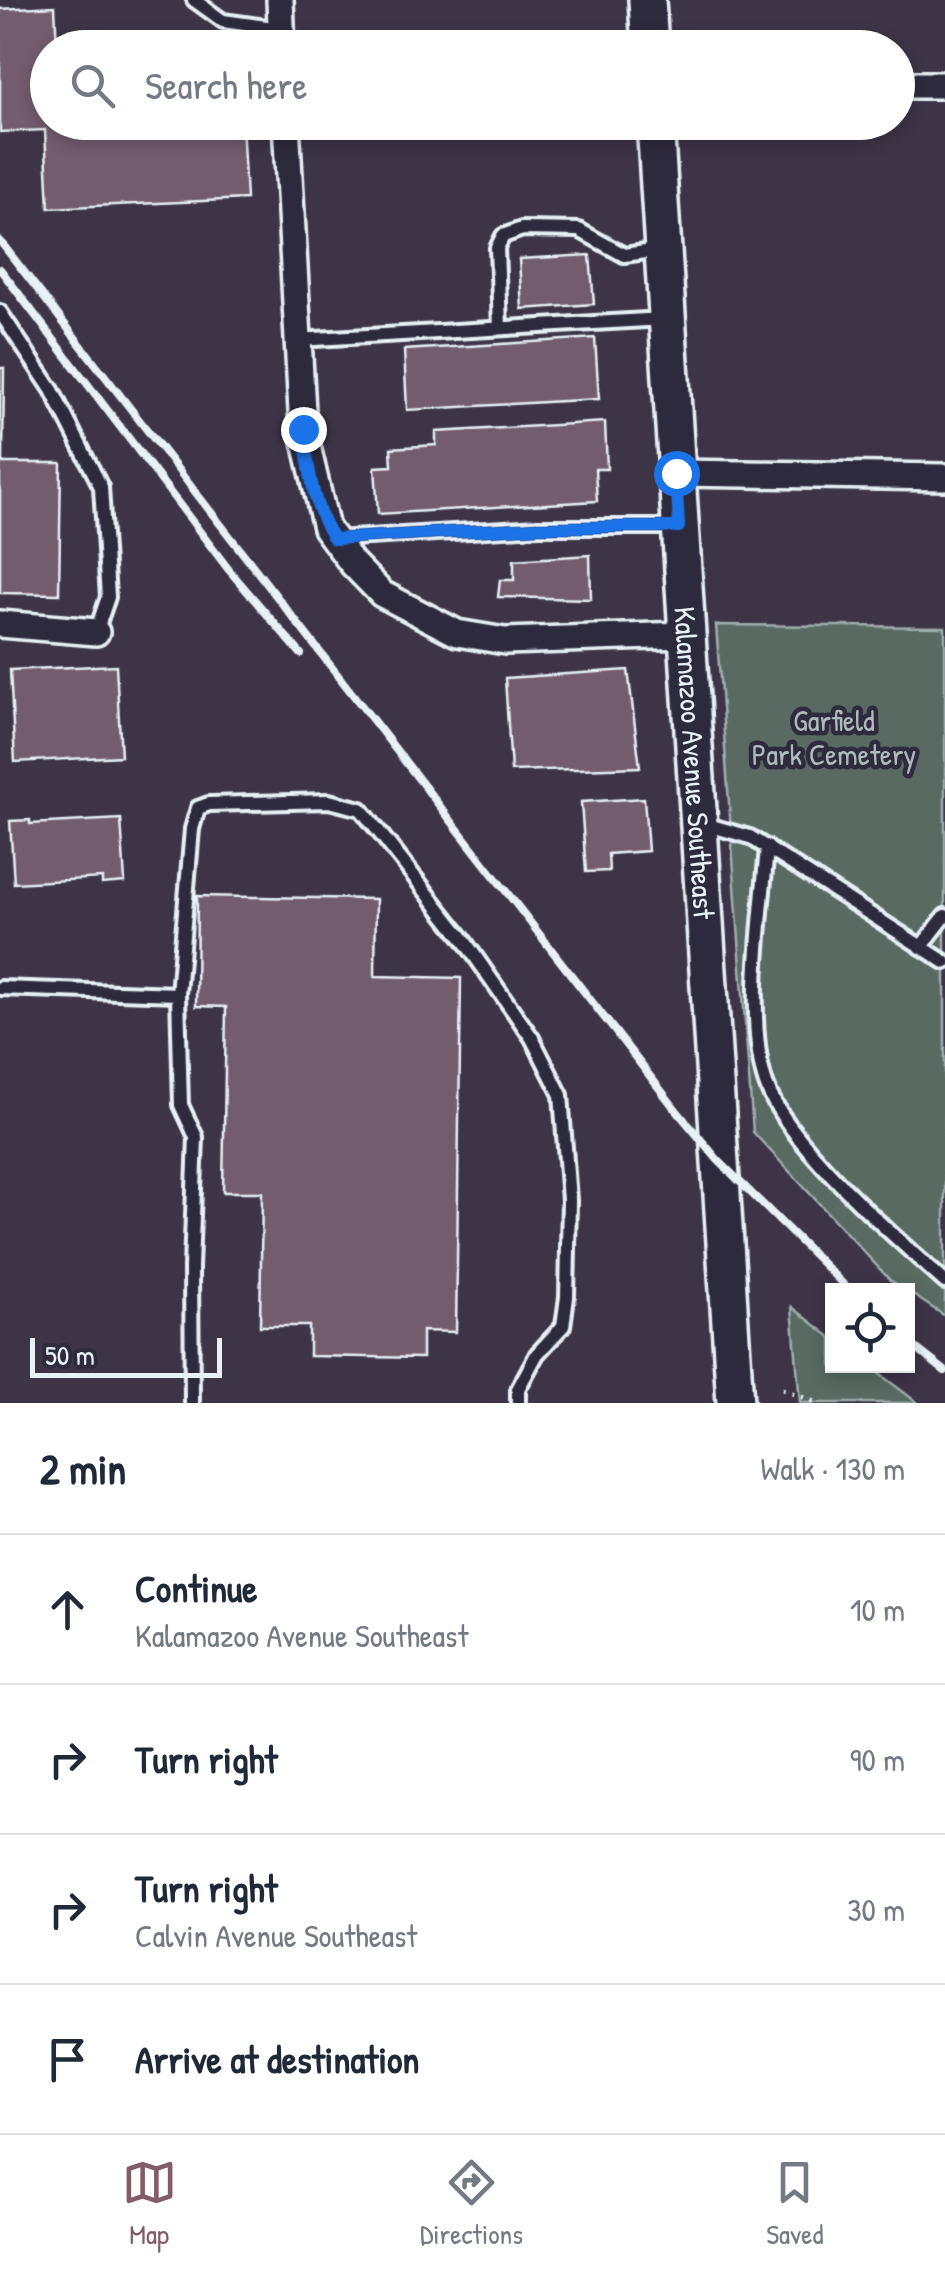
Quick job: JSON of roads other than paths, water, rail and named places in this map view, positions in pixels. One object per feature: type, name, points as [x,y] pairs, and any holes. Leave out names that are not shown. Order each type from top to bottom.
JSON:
[{"type":"main road","points":[[648,0],[649,30]]},
{"type":"main road","name":"Kalamazoo Avenue Southeast","points":[[656,140],[735,1403]]},
{"type":"street","points":[[280,0],[282,30]]},
{"type":"street","points":[[915,85],[945,85]]},
{"type":"street","points":[[287,140],[297,340],[311,478],[326,528],[334,539],[382,594],[457,633],[505,642],[686,636]]},
{"type":"street","points":[[676,473],[945,477]]},
{"type":"street","points":[[0,624],[96,632]]},
{"type":"lane","points":[[194,0],[222,20],[255,30]]},
{"type":"lane","points":[[500,328],[496,248],[502,236],[522,229],[563,229],[591,235],[624,255],[663,250]]},
{"type":"lane","points":[[0,312],[52,390],[101,487],[108,597],[96,632]]},
{"type":"lane","points":[[297,340],[667,319]]},
{"type":"lane","points":[[334,539],[538,527],[679,527]]},
{"type":"lane","points":[[192,1403],[190,1267],[196,1137],[180,1104],[178,994],[192,828],[198,808],[209,804],[329,800],[361,809],[461,936],[532,1038],[561,1095],[569,1200],[567,1297],[562,1326],[537,1354],[518,1389],[518,1403]]},
{"type":"lane","points":[[698,822],[750,837],[945,962]]},
{"type":"lane","points":[[767,848],[755,998],[766,1085],[803,1141],[877,1222],[945,1282]]},
{"type":"lane","points":[[920,947],[945,916]]},
{"type":"lane","points":[[0,988],[178,994]]},
{"type":"railway","points":[[0,241],[677,1111],[718,1160],[842,1283]]},
{"type":"railway","points":[[0,269],[229,570],[301,654]]},
{"type":"railway","points":[[915,1347],[945,1371]]},
{"type":"park label","name":"Garfield Park Cemetery","points":[[834,737]]}]
